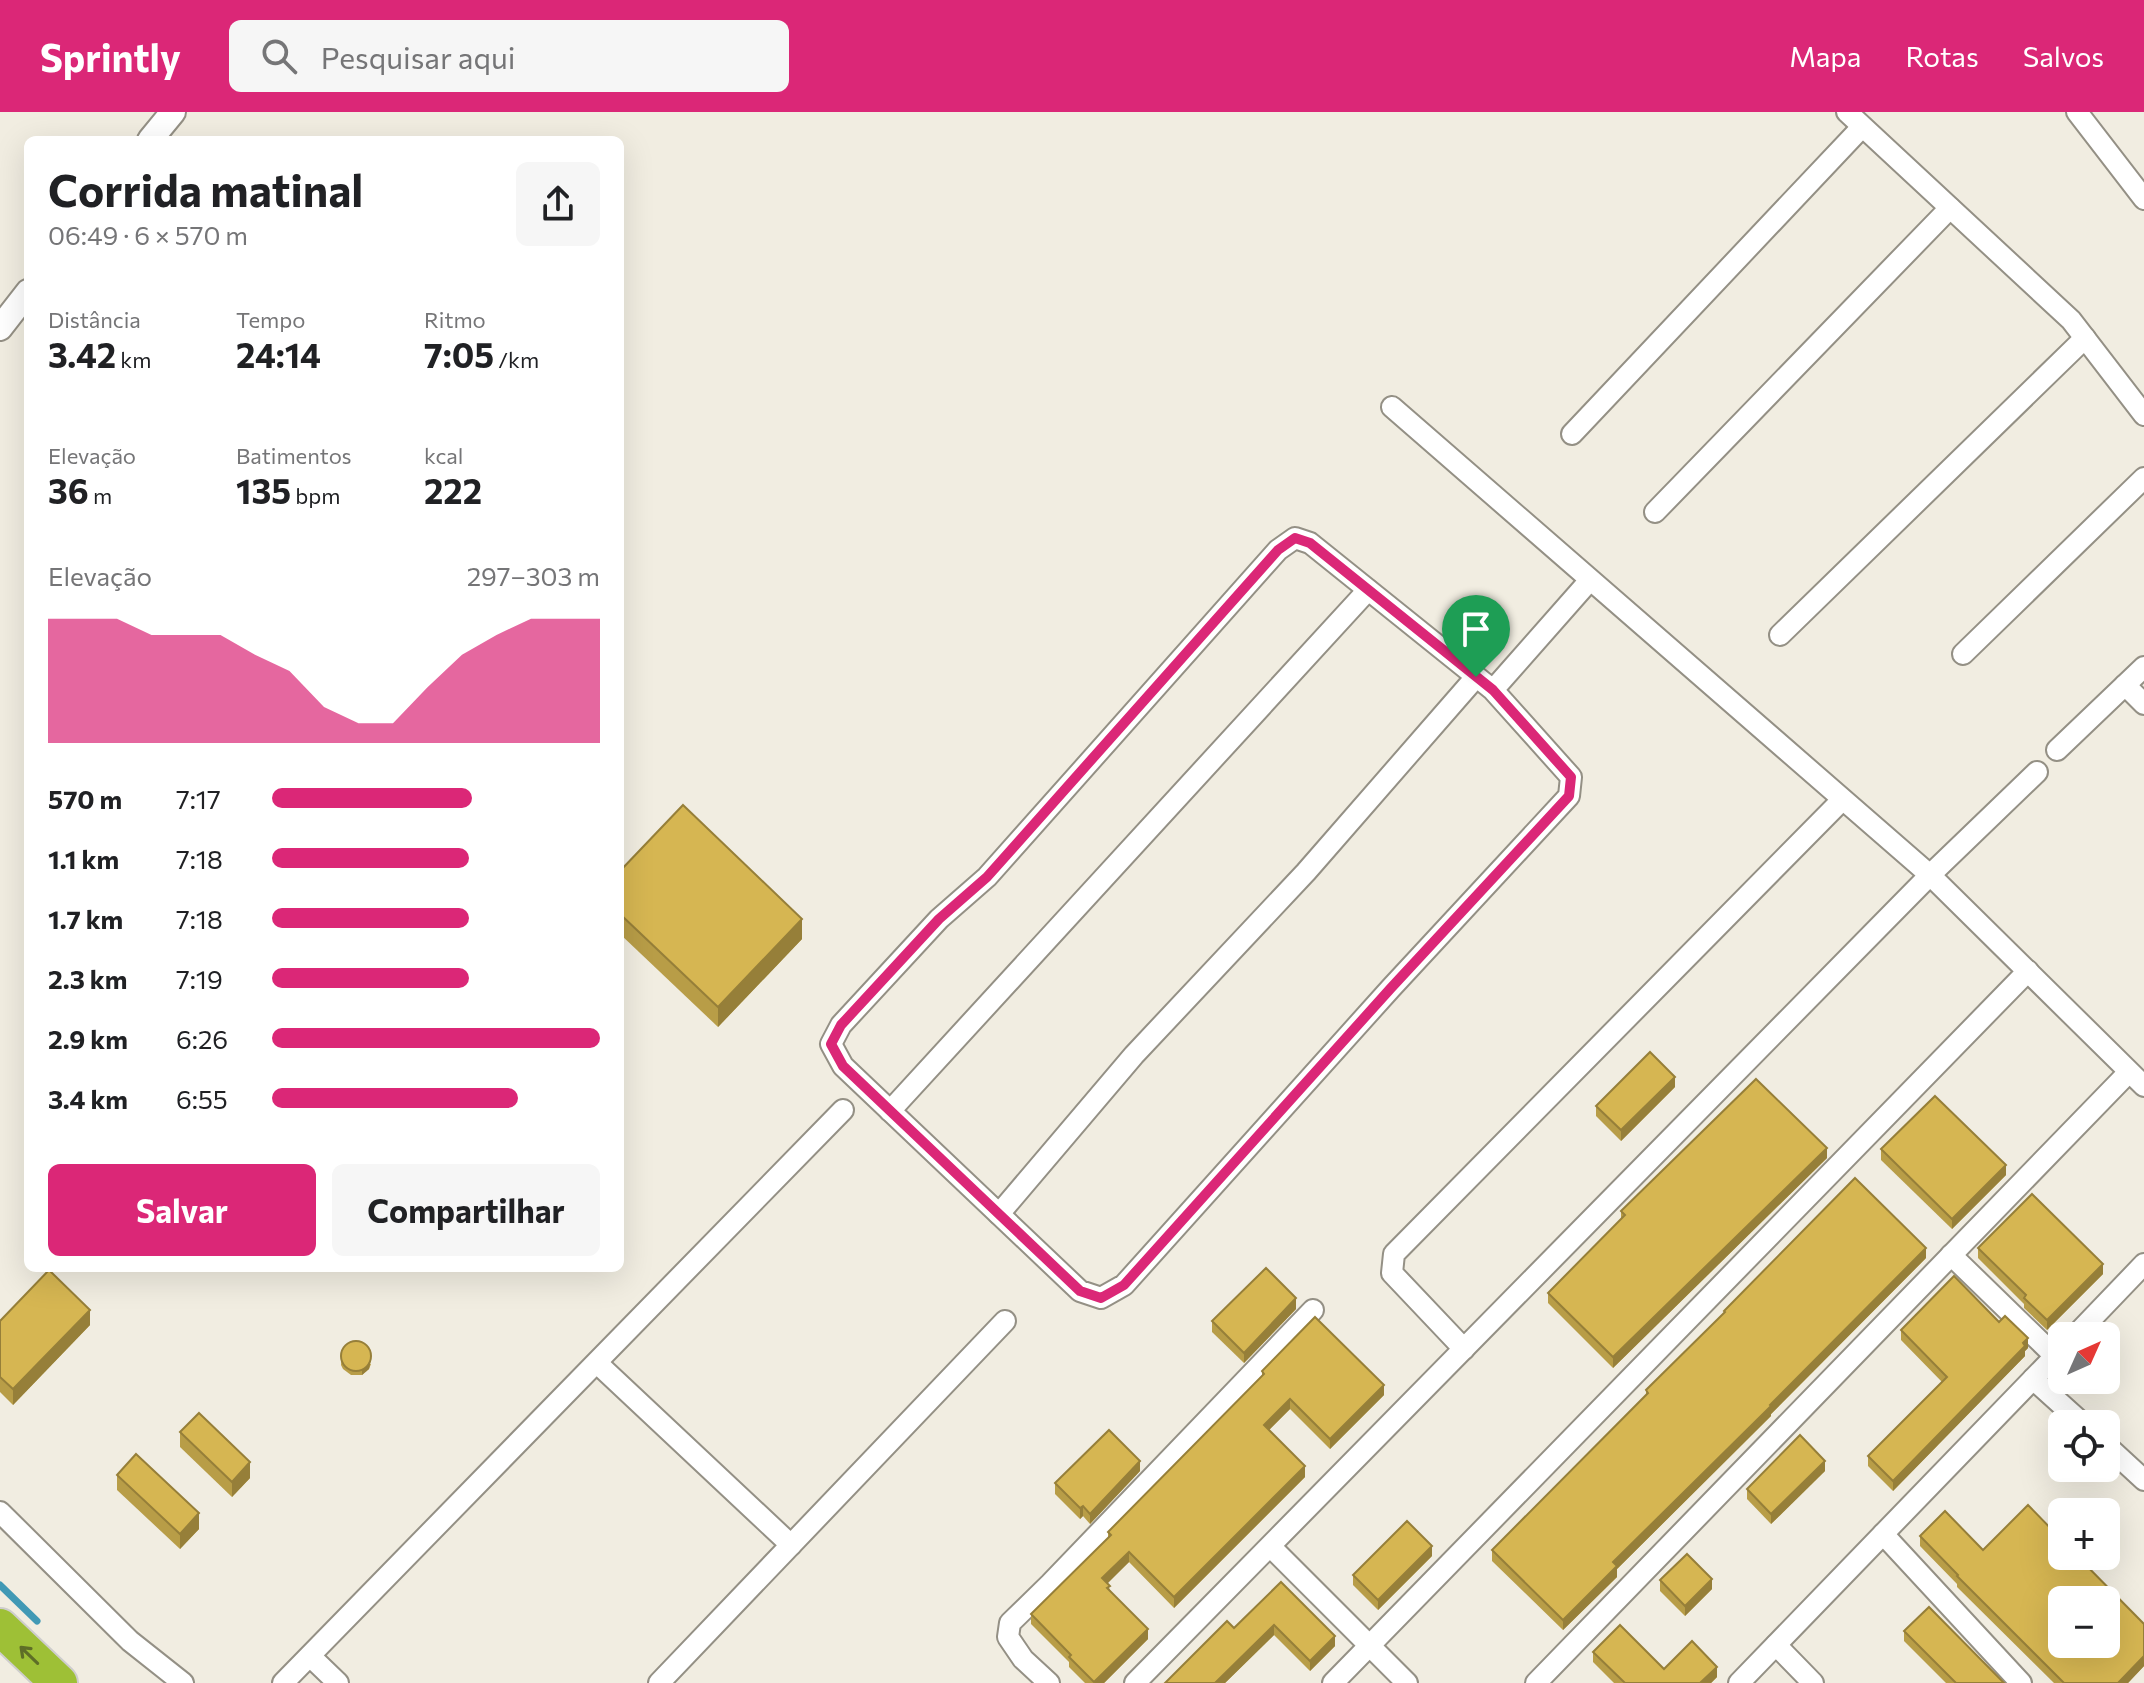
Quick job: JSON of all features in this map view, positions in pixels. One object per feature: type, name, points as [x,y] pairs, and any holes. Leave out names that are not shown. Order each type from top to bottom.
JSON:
[{"type":"highway","points":[[0,1627],[59,1683]]},
{"type":"street","points":[[153,136],[173,112]]},
{"type":"street","points":[[1847,112],[2071,320],[2144,415]]},
{"type":"street","points":[[2077,112],[2144,199]]},
{"type":"street","points":[[1572,434],[1862,127]]},
{"type":"street","points":[[1655,512],[1950,208]]},
{"type":"street","points":[[0,328],[24,297]]},
{"type":"street","points":[[1780,635],[2085,338]]},
{"type":"street","points":[[1392,407],[1930,875],[2144,1086]]},
{"type":"street","points":[[1963,654],[2144,478]]},
{"type":"street","points":[[1295,538],[1310,543],[1493,690],[1571,777],[1569,796],[1316,1070],[1124,1285],[1101,1298],[1080,1291],[843,1066],[831,1044],[841,1025],[939,919],[987,877],[1278,550],[1295,538]]},
{"type":"street","points":[[1493,690],[1590,580]]},
{"type":"street","points":[[890,1111],[1368,590]]},
{"type":"street","points":[[2057,750],[2144,667]]},
{"type":"street","points":[[999,1214],[1134,1055],[1306,872],[1476,677]]},
{"type":"street","points":[[2125,685],[2144,704]]},
{"type":"street","points":[[1135,1683],[1930,875],[2037,772]]},
{"type":"street","points":[[1464,1349],[1392,1273],[1394,1254],[1842,800]]},
{"type":"street","points":[[1333,1683],[2028,971]]},
{"type":"street","points":[[1536,1683],[2129,1072]]},
{"type":"street","points":[[283,1683],[843,1110]]},
{"type":"street","points":[[1951,1255],[2048,1344]]},
{"type":"street","points":[[2089,1322],[2142,1271]]},
{"type":"street","points":[[1049,1683],[1023,1659],[1008,1637],[1010,1623],[1313,1310]]},
{"type":"street","points":[[659,1683],[1005,1321]]},
{"type":"street","points":[[597,1363],[791,1545]]},
{"type":"street","points":[[1739,1683],[2048,1363]]},
{"type":"street","points":[[2033,1379],[2067,1410]]},
{"type":"street","points":[[2120,1458],[2144,1480]]},
{"type":"street","points":[[0,1512],[130,1641],[183,1683]]},
{"type":"street","points":[[1883,1534],[2021,1683]]},
{"type":"street","points":[[1271,1547],[1407,1683]]},
{"type":"street","points":[[1776,1645],[1813,1683]]},
{"type":"street","points":[[310,1656],[338,1683]]},
{"type":"building","points":[[683,805],[802,919],[718,1007],[624,918],[624,867]]},
{"type":"building","points":[[1650,1052],[1675,1077],[1621,1130],[1596,1106]]},
{"type":"building","points":[[1756,1079],[1827,1148],[1613,1357],[1548,1293],[1625,1215],[1621,1211]]},
{"type":"building","points":[[1935,1096],[2006,1165],[1952,1219],[1881,1149]]},
{"type":"building","points":[[1855,1178],[1926,1248],[1613,1562],[1617,1566],[1563,1620],[1492,1550]]},
{"type":"building","points":[[2032,1194],[2103,1264],[2047,1320],[1978,1248]]},
{"type":"building","points":[[1266,1268],[1296,1298],[1244,1353],[1212,1321]]},
{"type":"building","points":[[47,1272],[51,1272],[90,1310],[13,1389],[0,1377],[0,1321]]},
{"type":"building","points":[[1954,1276],[1999,1322],[2005,1316],[2028,1338],[2023,1343],[2025,1346],[1893,1481],[1868,1456],[1947,1377],[1901,1330]]},
{"type":"building","points":[[1315,1317],[1384,1385],[1330,1439],[1290,1399],[1264,1425],[1305,1466],[1174,1597],[1129,1552],[1102,1578],[1110,1586],[1107,1588],[1148,1629],[1094,1682],[1031,1614],[1111,1535],[1108,1532],[1264,1374],[1262,1371]]},
{"type":"building","points":[[356,1341],[366,1346],[371,1356],[366,1366],[356,1371],[346,1366],[341,1356],[346,1346]]},
{"type":"building","points":[[199,1413],[250,1462],[232,1482],[180,1432]]},
{"type":"building","points":[[1109,1430],[1140,1461],[1090,1514],[1055,1483]]},
{"type":"building","points":[[1800,1435],[1825,1461],[1771,1514],[1747,1489]]},
{"type":"building","points":[[136,1454],[199,1513],[180,1534],[117,1475]]},
{"type":"building","points":[[2028,1505],[2048,1526],[2048,1570],[2091,1570],[2107,1586],[2048,1586],[2048,1658],[2120,1658],[2120,1600],[2144,1624],[2144,1656],[2118,1683],[2064,1683],[1920,1536],[1945,1511],[1983,1550]]},
{"type":"building","points":[[1407,1521],[1432,1546],[1378,1600],[1353,1575]]},
{"type":"building","points":[[1687,1554],[1712,1579],[1685,1606],[1660,1580]]},
{"type":"building","points":[[1281,1582],[1335,1636],[1310,1661],[1274,1625],[1215,1683],[1165,1683],[1227,1621],[1234,1628]]},
{"type":"building","points":[[1929,1607],[2004,1683],[1956,1683],[1904,1631]]},
{"type":"building","points":[[1620,1625],[1664,1669],[1692,1641],[1717,1667],[1700,1683],[1625,1683],[1593,1652]]},
{"type":"waterway","points":[[0,1585],[37,1621]]},
{"type":"route","points":[[1295,538],[1310,543],[1476,677],[1493,690],[1571,777],[1569,796],[1391,988],[1124,1285],[1101,1298],[1080,1291],[843,1066],[831,1044],[841,1025],[939,919],[987,877],[1278,550],[1295,538]]}]
